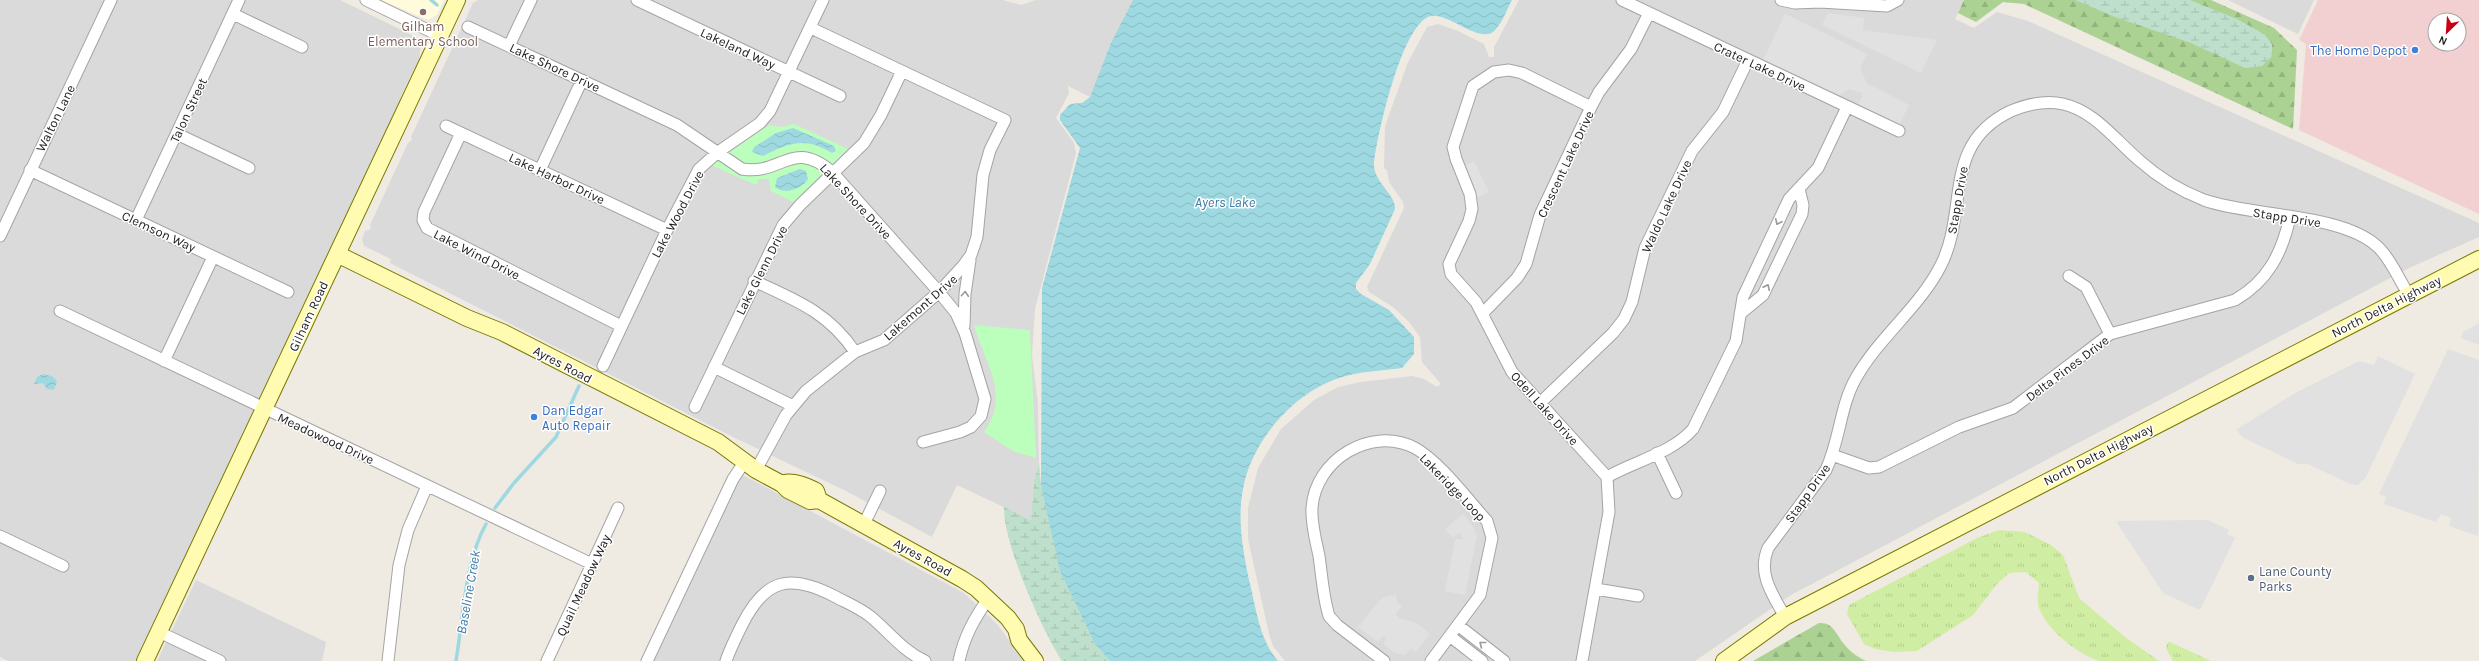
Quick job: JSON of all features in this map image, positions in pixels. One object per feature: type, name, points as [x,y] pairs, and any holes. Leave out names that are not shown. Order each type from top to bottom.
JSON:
[{"type":"street","name":"Walton Lane","points":[[0,236],[111,0]]},
{"type":"street","name":"Talon Street","points":[[136,220],[240,0]]},
{"type":"street","points":[[366,0],[440,36]]},
{"type":"street","name":"Gilham Road","points":[[145,661],[457,0]]},
{"type":"street","points":[[509,46],[531,0]]},
{"type":"street","name":"Lakeland Way","points":[[637,0],[840,96]]},
{"type":"street","name":"Lake Wood Drive","points":[[603,366],[667,230],[699,169],[718,152],[765,117],[774,106],[812,28],[823,0]]},
{"type":"street","name":"Crater Lake Drive","points":[[1622,0],[1899,131]]},
{"type":"street","points":[[1782,0],[1887,6],[1898,0]]},
{"type":"street","name":"Crescent Lake Drive","points":[[1482,313],[1518,278],[1526,264],[1540,215],[1591,107],[1599,92],[1631,49],[1649,13]]},
{"type":"street","points":[[233,14],[302,47]]},
{"type":"street","name":"Lake Shore Drive","points":[[468,27],[677,125],[742,169],[754,170],[804,157],[820,162],[833,173],[939,292],[956,313],[965,333],[985,399],[981,416],[971,427],[960,432],[923,442]]},
{"type":"street","name":"Lakemont Drive","points":[[647,661],[733,478],[750,466],[793,406],[817,380],[855,352],[884,340],[939,292],[957,274],[971,255],[977,237],[983,175],[990,150],[1005,120],[812,28]]},
{"type":"street","name":"Waldo Lake Drive","points":[[1540,403],[1613,333],[1624,319],[1632,302],[1645,248],[1692,151],[1723,112],[1748,60]]},
{"type":"street","name":"Odell Lake Drive","points":[[1591,107],[1522,73],[1509,70],[1495,71],[1486,75],[1470,92],[1453,147],[1456,159],[1470,194],[1472,209],[1469,221],[1449,264],[1451,274],[1474,299],[1508,366],[1607,477]]},
{"type":"street","name":"Lake Glenn Drive","points":[[695,407],[754,281],[783,225],[870,135],[902,71]]},
{"type":"street","points":[[540,170],[582,80]]},
{"type":"street","name":"Stapp Drive","points":[[1785,617],[1766,579],[1764,566],[1766,554],[1774,538],[1819,480],[1832,455],[1844,408],[1855,380],[1926,290],[1942,263],[1948,245],[1960,176],[1966,156],[1980,135],[2006,114],[2039,103],[2063,104],[2077,108],[2094,119],[2155,174],[2184,191],[2225,206],[2290,217],[2340,228],[2370,241],[2382,252],[2409,295]]},
{"type":"street","points":[[1582,661],[1596,589],[1609,508],[1607,477],[1683,439],[1696,424],[1736,341],[1745,292],[1789,199],[1818,168],[1847,106]]},
{"type":"street","name":"Lake Harbor Drive","points":[[446,126],[667,230]]},
{"type":"street","name":"Lake Wind Drive","points":[[461,133],[424,212],[423,220],[427,228],[621,326]]},
{"type":"street","points":[[177,134],[249,168]]},
{"type":"street","name":"Clemson Way","points":[[30,170],[288,292]]},
{"type":"street","points":[[1740,314],[1763,295],[1802,214],[1803,205],[1799,189]]},
{"type":"street","name":"Delta Pines Drive","points":[[1832,455],[1869,468],[1880,467],[1954,429],[2013,408],[2110,334],[2220,306],[2243,295],[2259,282],[2274,264],[2283,245],[2290,217]]},
{"type":"street","name":"Ayres Road","points":[[337,254],[540,351],[614,391],[718,442],[750,466],[782,484],[788,490],[810,501],[819,500],[962,579],[988,599],[1016,629],[1026,633],[1043,655],[1044,661]]},
{"type":"street","points":[[965,333],[965,294],[971,255]]},
{"type":"street","points":[[164,361],[213,257]]},
{"type":"street","name":"North Delta Highway","points":[[1724,661],[1785,617],[2479,259]]},
{"type":"street","points":[[2069,276],[2086,287],[2110,334]]},
{"type":"street","points":[[754,281],[816,311],[844,336],[855,352]]},
{"type":"street","name":"Meadowood Drive","points":[[60,311],[592,564]]},
{"type":"street","points":[[714,367],[793,406]]},
{"type":"street","name":"Lakeridge Loop","points":[[1384,661],[1337,625],[1330,616],[1312,516],[1314,498],[1324,475],[1333,464],[1352,448],[1385,440],[1414,448],[1428,457],[1489,525],[1492,538],[1482,592],[1451,637],[1431,661]]},
{"type":"street","points":[[1657,453],[1676,493]]},
{"type":"street","points":[[388,661],[399,564],[408,530],[427,486]]},
{"type":"street","points":[[864,524],[880,491]]},
{"type":"street","name":"Quail Meadow Way","points":[[547,661],[618,508]]},
{"type":"street","points":[[0,536],[63,566]]},
{"type":"street","points":[[726,661],[752,606],[769,588],[787,582],[810,585],[864,612],[909,653],[925,661]]},
{"type":"street","points":[[1596,589],[1638,596]]},
{"type":"street","points":[[960,661],[966,636],[975,618],[988,599]]},
{"type":"street","points":[[1459,626],[1504,661]]},
{"type":"street","name":"Ayres Road","points":[[1016,629],[1019,640],[1035,661]]},
{"type":"street","points":[[159,632],[220,661]]},
{"type":"street","points":[[1451,637],[1482,661]]},
{"type":"shaded area","points":[[0,0],[340,0],[418,38],[421,43],[419,59],[401,96],[395,116],[139,661],[8,661],[0,657]]},
{"type":"shaded area","name":"Gilham Elementary School","points":[[381,0],[444,0],[437,15],[428,20]]},
{"type":"shaded area","points":[[478,0],[1003,0],[1021,5],[1036,0],[1133,0],[1090,97],[1068,86],[1069,93],[1056,118],[1074,143],[1076,153],[1035,309],[1032,355],[1038,404],[1039,462],[1034,480],[1031,520],[957,485],[932,537],[846,491],[735,438],[390,263],[391,259],[364,246],[362,239],[365,231],[371,229],[370,225],[408,143],[412,140],[411,137],[473,3]]},
{"type":"shaded area","points":[[1519,0],[1964,0],[1955,19],[1974,28],[1997,12],[2028,21],[2479,223],[2479,237],[2409,268],[1791,595],[1695,661],[1285,661],[1273,646],[1269,634],[1248,539],[1248,508],[1258,468],[1281,429],[1314,400],[1338,387],[1361,382],[1412,376],[1424,379],[1437,387],[1441,384],[1422,362],[1420,337],[1409,322],[1393,307],[1369,292],[1367,287],[1404,208],[1403,202],[1389,182],[1387,171],[1384,168],[1385,126],[1408,62],[1427,27],[1438,24],[1458,31],[1484,44],[1489,57],[1494,57],[1494,47]]},
{"type":"shaded area","points":[[2228,0],[2314,0],[2298,34]]},
{"type":"shaded area","points":[[2318,0],[2479,0],[2479,214],[2299,130],[2306,44],[2299,40]]},
{"type":"shaded area","points":[[1828,13],[1864,18],[1863,30],[1937,40],[1921,73],[1822,25]]},
{"type":"shaded area","points":[[1785,14],[1867,54],[1860,69],[1867,83],[1909,105],[1899,126],[1857,107],[1863,94],[1850,89],[1838,96],[1763,60]]},
{"type":"shaded area","points":[[1474,161],[1489,192],[1467,202],[1453,171]]},
{"type":"shaded area","points":[[2479,323],[2479,345],[2461,338],[2463,332]]},
{"type":"shaded area","points":[[2448,349],[2479,360],[2478,536],[2449,526],[2451,518],[2441,514],[2436,522],[2384,504],[2386,497],[2379,494]]},
{"type":"shaded area","points":[[2378,356],[2415,374],[2366,477],[2358,485],[2350,484],[2308,464],[2298,464],[2244,438],[2236,430],[2297,392],[2359,361],[2374,365]]},
{"type":"shaded area","points":[[741,474],[964,593],[997,624],[1024,661],[652,661]]},
{"type":"shaded area","points":[[1463,514],[1472,525],[1477,535],[1465,595],[1445,591],[1455,539],[1464,539],[1459,532],[1453,538],[1445,529]]},
{"type":"shaded area","points":[[2208,520],[2229,530],[2227,534],[2235,538],[2200,610],[2163,593],[2117,523],[2118,521]]},
{"type":"shaded area","points":[[196,580],[326,642],[322,661],[157,661]]},
{"type":"shaded area","points":[[1396,595],[1397,602],[1402,606],[1395,614],[1399,618],[1417,623],[1430,634],[1416,652],[1411,648],[1405,655],[1395,653],[1383,643],[1387,638],[1383,636],[1378,642],[1358,627],[1379,601],[1384,597]]},
{"type":"green space","points":[[1964,0],[2211,0],[2274,28],[2297,50],[2293,129],[2024,4],[2003,2],[1976,22],[1958,13]]},
{"type":"green space","points":[[2075,0],[2190,0],[2237,19],[2264,34],[2272,44],[2272,56],[2262,66],[2245,68],[2191,43],[2115,17]]},
{"type":"green space","points":[[794,124],[848,149],[793,202],[771,191],[769,179],[759,179],[756,185],[711,165],[769,125],[782,127]]},
{"type":"green space","points":[[974,325],[1030,330],[1036,458],[1013,451],[984,432],[992,418],[996,392],[989,366]]},
{"type":"green space","points":[[1039,462],[1041,485],[1095,644],[1110,661],[1062,661],[1044,629],[1025,586],[1010,542],[1005,523],[1004,507],[1031,520],[1034,480]]},
{"type":"green space","points":[[1999,530],[2025,532],[2051,545],[2063,555],[2079,598],[2125,637],[2159,661],[2100,661],[2091,658],[2072,647],[2054,630],[2041,613],[2038,604],[2039,583],[2026,572],[2009,573],[1996,585],[1973,615],[1917,651],[1894,652],[1875,649],[1864,644],[1847,614],[1849,605],[1977,538]]},
{"type":"green space","points":[[1819,623],[1828,624],[1834,629],[1849,649],[1866,661],[1753,661]]},
{"type":"green space","points":[[2168,642],[2211,661],[2173,661],[2166,648]]},
{"type":"water","name":"Ayers Lake","points":[[1133,0],[1512,0],[1503,19],[1496,29],[1490,33],[1482,34],[1474,32],[1438,16],[1431,16],[1420,23],[1410,38],[1401,58],[1386,106],[1374,163],[1377,176],[1392,198],[1395,209],[1370,264],[1356,283],[1356,289],[1361,294],[1389,310],[1414,337],[1414,354],[1402,368],[1362,373],[1339,378],[1322,385],[1306,395],[1291,407],[1265,437],[1255,454],[1248,471],[1241,500],[1241,523],[1245,558],[1256,612],[1262,633],[1266,643],[1278,661],[1110,661],[1095,644],[1060,571],[1041,485],[1042,288],[1080,148],[1060,120],[1060,115],[1070,104],[1082,103],[1090,97],[1111,43]]},
{"type":"water","points":[[793,128],[834,146],[836,151],[832,153],[813,144],[797,143],[763,156],[752,152],[754,147],[776,133]]},
{"type":"water","points":[[800,169],[806,171],[808,179],[802,186],[788,191],[783,191],[775,187],[777,178]]},
{"type":"water","points":[[43,374],[52,376],[57,381],[54,390],[47,389],[43,383],[34,384],[37,377]]},
{"type":"waterway","name":"Baseline Creek","points":[[431,0],[437,5]]},
{"type":"waterway","name":"Baseline Creek","points":[[495,508],[514,483],[556,437],[579,386]]},
{"type":"waterway","name":"Baseline Creek","points":[[456,661],[469,573],[473,555],[486,524]]},
{"type":"place","name":"Gilham Elementary School","points":[[423,12]]},
{"type":"place","name":"The Home Depot","points":[[2415,50]]},
{"type":"place","name":"Dan Edgar Auto Repair","points":[[534,417]]},
{"type":"place","name":"Lane County Parks","points":[[2251,578]]}]
